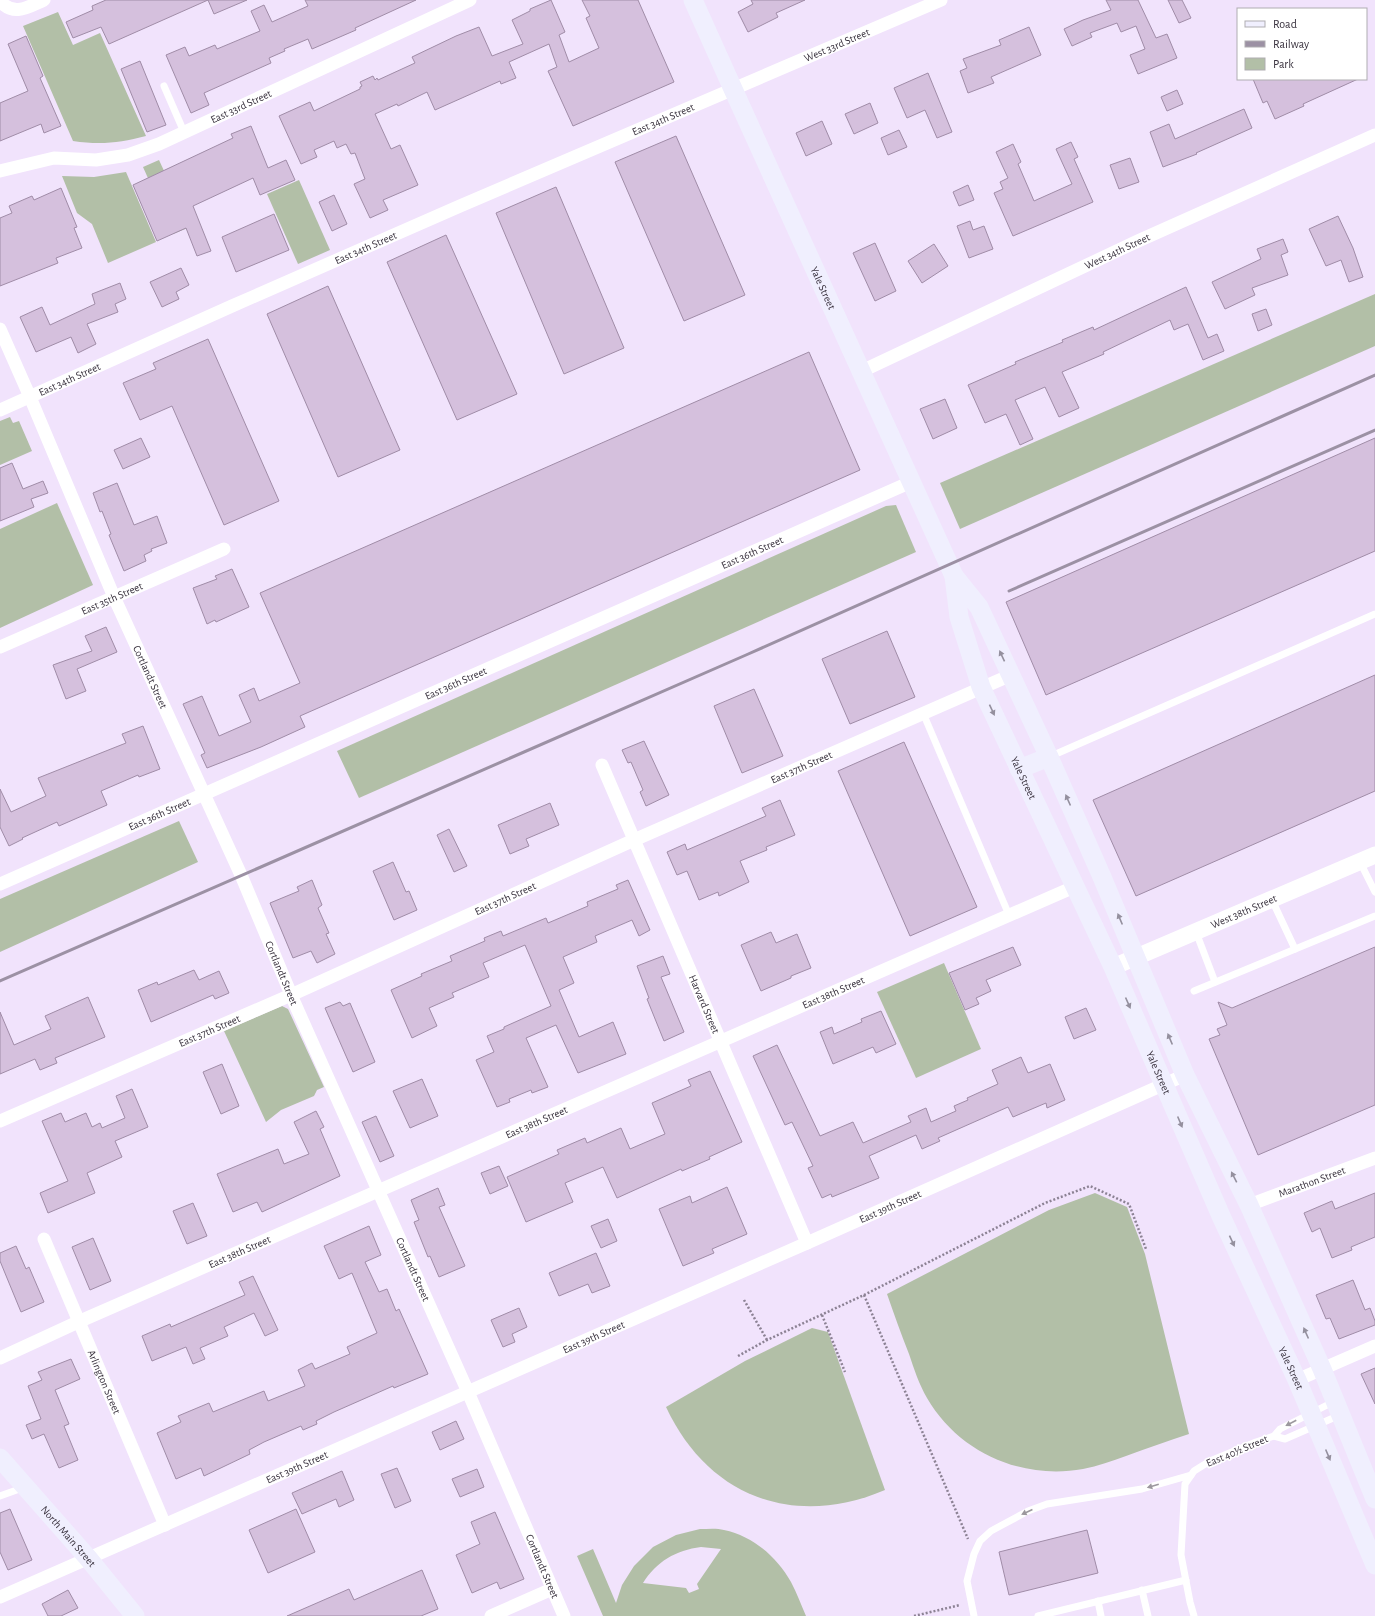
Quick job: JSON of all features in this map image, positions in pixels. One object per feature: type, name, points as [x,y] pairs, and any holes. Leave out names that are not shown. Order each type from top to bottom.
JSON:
[{"type":"main road","name":"Yale Street","points":[[693,0],[732,89],[862,371],[954,576],[979,607],[1049,757],[1185,1075],[1249,1205],[1322,1368],[1375,1499]]},
{"type":"main road","name":"Yale Street","points":[[954,576],[959,617],[981,687],[1113,967],[1221,1216],[1297,1380],[1375,1565]]},
{"type":"main road","points":[[1019,769],[1049,757]]},
{"type":"main road","name":"North Main Street","points":[[0,1458],[88,1558],[134,1616]]},
{"type":"street","points":[[0,1],[8,8],[18,10],[44,0]]},
{"type":"street","name":"East 33rd Street","points":[[0,171],[54,158],[96,160],[128,155],[184,132],[470,0]]},
{"type":"street","name":"West 33rd Street","points":[[732,89],[941,0]]},
{"type":"street","name":"East 34th Street","points":[[0,410],[224,309],[732,89]]},
{"type":"street","name":"West 34th Street","points":[[862,371],[1145,238],[1375,135]]},
{"type":"street","name":"Cortlandt Street","points":[[0,329],[114,597],[241,875],[291,995],[468,1392],[564,1616]]},
{"type":"street","name":"East 36th Street","points":[[0,884],[911,482]]},
{"type":"street","name":"East 35th Street","points":[[0,647],[224,549]]},
{"type":"street","name":"East 37th Street","points":[[0,1121],[291,995],[634,840],[1011,675]]},
{"type":"street","name":"Harvard Street","points":[[602,765],[807,1243]]},
{"type":"street","name":"West 38th Street","points":[[1113,967],[1368,859]]},
{"type":"street","name":"East 38th Street","points":[[0,1358],[78,1322],[1074,887]]},
{"type":"street","name":"East 39th Street","points":[[1,1594],[88,1558],[468,1392],[1185,1075]]},
{"type":"street","name":"Marathon Street","points":[[1249,1205],[1375,1158]]},
{"type":"street","name":"Arlington Street","points":[[44,1239],[165,1524]]},
{"type":"street","points":[[1297,1380],[1375,1346]]},
{"type":"street","points":[[491,1616],[552,1589]]},
{"type":"lane","points":[[164,86],[184,132]]},
{"type":"lane","points":[[1049,757],[1375,614]]},
{"type":"lane","points":[[923,713],[1009,915]]},
{"type":"lane","points":[[1368,859],[1375,892]]},
{"type":"lane","points":[[1272,900],[1294,949]]},
{"type":"lane","points":[[1194,991],[1375,916]]},
{"type":"lane","points":[[1196,932],[1215,982]]},
{"type":"lane","name":"East 40½ Street","points":[[1186,1580],[1181,1555],[1185,1484],[1194,1471],[1210,1461],[1274,1436],[1280,1429],[1313,1419],[1338,1408]]},
{"type":"lane","name":"East 40½ Street","points":[[1274,1436],[1285,1439],[1313,1419],[1338,1408]]},
{"type":"lane","points":[[974,1616],[968,1581],[974,1554],[980,1541],[991,1530],[1028,1511],[1047,1504],[1142,1489],[1191,1475]]},
{"type":"lane","points":[[0,1496],[25,1486]]},
{"type":"lane","points":[[1038,1616],[1186,1580],[1194,1616]]},
{"type":"lane","points":[[1142,1590],[1148,1616]]},
{"type":"lane","points":[[1098,1601],[1101,1616]]},
{"type":"path","points":[[738,1356],[767,1340],[864,1295],[1045,1203],[1090,1186],[1129,1204],[1146,1249]]},
{"type":"path","points":[[864,1295],[969,1541]]},
{"type":"path","points":[[744,1300],[767,1340]]},
{"type":"path","points":[[822,1315],[845,1372]]},
{"type":"path","points":[[914,1616],[960,1605],[959,1599]]},
{"type":"green space","points":[[58,12],[73,45],[100,33],[146,136],[110,143],[73,141],[23,26]]},
{"type":"green space","points":[[159,160],[190,227],[173,234],[143,167]]},
{"type":"green space","points":[[126,172],[156,242],[108,263],[92,224],[77,213],[62,176],[94,177]]},
{"type":"green space","points":[[299,180],[330,250],[298,264],[267,194]]},
{"type":"green space","points":[[1375,294],[1375,346],[960,529],[940,483]]},
{"type":"green space","points":[[10,417],[13,423],[19,421],[32,451],[0,465],[0,421]]},
{"type":"green space","points":[[57,503],[93,585],[0,628],[0,529]]},
{"type":"green space","points":[[896,505],[916,552],[359,798],[337,751],[886,506]]},
{"type":"green space","points":[[179,821],[198,862],[0,952],[0,899]]},
{"type":"green space","points":[[944,963],[981,1049],[916,1078],[877,992]]},
{"type":"green space","points":[[282,1006],[288,1009],[324,1087],[317,1090],[314,1096],[281,1110],[266,1122],[224,1031]]},
{"type":"green space","points":[[1095,1193],[1127,1207],[1145,1254],[1189,1434],[1110,1462],[1083,1469],[1060,1471],[1037,1470],[1015,1466],[974,1448],[956,1434],[940,1417],[927,1398],[919,1382],[887,1294],[1049,1210]]},
{"type":"green space","points":[[812,1328],[828,1332],[885,1490],[851,1501],[818,1506],[787,1505],[757,1497],[730,1483],[705,1463],[684,1438],[666,1407],[745,1361]]},
{"type":"green space","points":[[700,1529],[718,1529],[735,1533],[754,1542],[779,1564],[793,1586],[806,1616],[603,1616],[577,1556],[593,1549],[616,1603],[622,1585],[634,1566],[653,1547],[676,1535]],"holes":[[[701,1547],[721,1549],[697,1584],[699,1589],[689,1593],[686,1588],[643,1583],[660,1563],[675,1554]]]},
{"type":"building","points":[[106,0],[208,0],[109,44],[101,27],[73,38],[66,22],[93,10],[92,6]]},
{"type":"building","points":[[208,0],[247,0],[214,14]]},
{"type":"building","points":[[305,0],[416,0],[355,28],[356,30],[312,49],[308,39],[284,49],[285,51],[269,58],[271,63],[204,93],[209,105],[191,113],[166,55],[185,47],[189,56],[215,45],[217,49],[260,31],[251,11],[264,5],[272,22],[308,6]]},
{"type":"building","points":[[551,0],[565,32],[559,35],[569,62],[599,48],[586,18],[590,16],[582,0],[638,0],[674,82],[573,126],[548,71],[557,67],[549,44],[509,62],[516,78],[501,84],[500,81],[435,110],[427,92],[398,106],[397,104],[375,114],[391,149],[400,145],[418,185],[383,200],[388,210],[370,218],[354,184],[365,179],[355,153],[351,154],[346,144],[337,148],[334,141],[314,150],[317,157],[301,164],[279,116],[310,102],[314,111],[360,89],[362,86],[360,82],[373,76],[375,80],[377,78],[378,80],[415,63],[412,57],[479,27],[492,56],[523,44],[512,20],[530,11],[530,9]]},
{"type":"building","points":[[751,0],[805,0],[776,13],[778,17],[748,32],[738,12],[753,4]]},
{"type":"building","points":[[1106,0],[1138,0],[1156,38],[1167,34],[1177,58],[1138,74],[1130,55],[1145,49],[1136,26],[1121,32],[1117,23],[1090,33],[1092,37],[1072,46],[1064,29],[1083,20],[1111,10]]},
{"type":"building","points":[[1168,0],[1182,0],[1191,18],[1179,23]]},
{"type":"building","points":[[1029,27],[1041,55],[991,77],[994,83],[968,93],[960,71],[967,68],[963,59],[1001,45],[999,40]]},
{"type":"building","points":[[26,36],[43,76],[40,78],[61,126],[44,133],[41,124],[0,141],[0,103],[28,91],[8,44]]},
{"type":"building","points":[[140,61],[166,125],[147,132],[121,69]]},
{"type":"building","points":[[928,73],[952,132],[937,138],[925,110],[907,118],[894,88]]},
{"type":"building","points":[[1253,80],[1356,80],[1303,104],[1304,106],[1275,119],[1267,101],[1263,103]]},
{"type":"building","points":[[1177,90],[1183,104],[1167,111],[1161,97]]},
{"type":"building","points":[[870,103],[878,123],[854,134],[845,114]]},
{"type":"building","points":[[1244,109],[1252,128],[1196,153],[1197,154],[1163,167],[1150,132],[1169,124],[1175,139]]},
{"type":"building","points":[[822,121],[832,144],[806,156],[796,133]]},
{"type":"building","points":[[251,126],[268,168],[286,160],[295,180],[260,195],[253,178],[193,206],[211,251],[197,256],[186,228],[157,241],[133,185],[233,138],[231,134]]},
{"type":"building","points":[[899,130],[907,147],[888,155],[881,138]]},
{"type":"building","points":[[676,136],[745,295],[684,321],[615,162]]},
{"type":"building","points":[[1071,142],[1078,157],[1074,159],[1093,202],[1013,236],[994,193],[1003,189],[1000,182],[1008,178],[996,152],[1013,144],[1021,162],[1018,164],[1034,201],[1072,184],[1056,149]]},
{"type":"building","points":[[1130,158],[1139,182],[1119,189],[1110,165]]},
{"type":"building","points":[[968,185],[974,200],[959,206],[953,192]]},
{"type":"building","points":[[556,187],[624,348],[564,374],[496,213]]},
{"type":"building","points":[[61,188],[77,227],[74,228],[82,248],[56,258],[58,263],[0,286],[0,218],[12,213],[9,206],[32,196],[34,200]]},
{"type":"building","points":[[334,195],[347,224],[332,231],[319,202]]},
{"type":"building","points":[[274,214],[289,250],[236,272],[222,237]]},
{"type":"building","points":[[1338,216],[1353,248],[1363,277],[1349,282],[1341,260],[1326,266],[1309,229]]},
{"type":"building","points":[[970,221],[973,230],[984,226],[993,249],[969,258],[957,226]]},
{"type":"building","points":[[446,235],[517,394],[457,420],[387,262]]},
{"type":"building","points":[[1283,239],[1288,252],[1281,255],[1288,275],[1252,288],[1255,295],[1225,309],[1212,282],[1261,259],[1257,249]]},
{"type":"building","points":[[875,243],[896,291],[875,301],[853,253]]},
{"type":"building","points":[[934,244],[948,266],[922,283],[908,261]]},
{"type":"building","points":[[181,268],[189,285],[176,292],[179,299],[162,307],[150,282]]},
{"type":"building","points":[[120,283],[126,299],[115,304],[118,312],[87,324],[96,344],[78,353],[71,337],[36,352],[20,317],[42,307],[50,325],[95,304],[92,294]]},
{"type":"building","points":[[328,286],[400,450],[338,477],[267,314]]},
{"type":"building","points":[[1186,287],[1208,338],[1217,334],[1224,351],[1203,360],[1188,324],[1174,330],[1170,320],[1103,352],[1104,354],[1062,372],[1079,408],[1059,417],[1045,387],[1015,400],[1033,439],[1020,445],[1006,414],[985,423],[968,385],[1016,364],[1015,362],[1063,342],[1062,340],[1093,327],[1094,330]]},
{"type":"building","points":[[1266,309],[1272,325],[1258,331],[1252,314]]},
{"type":"building","points":[[208,339],[279,501],[224,525],[172,406],[140,420],[123,383],[156,369],[153,363]]},
{"type":"building","points":[[809,352],[860,470],[300,716],[305,727],[261,747],[207,768],[201,755],[205,753],[183,704],[202,696],[219,736],[251,722],[239,695],[254,688],[259,701],[300,683],[260,593]]},
{"type":"building","points":[[945,399],[957,428],[933,439],[920,409]]},
{"type":"building","points":[[141,438],[150,457],[123,469],[114,450]]},
{"type":"building","points":[[1375,438],[1375,551],[1046,695],[1006,602]]},
{"type":"building","points":[[12,463],[23,489],[43,481],[48,493],[31,499],[34,507],[0,521],[0,468]]},
{"type":"building","points":[[117,483],[134,525],[157,516],[167,543],[151,549],[152,551],[144,555],[146,561],[124,571],[109,535],[111,534],[102,511],[100,512],[93,493]]},
{"type":"building","points":[[232,569],[249,607],[216,622],[215,620],[207,624],[193,588],[217,579],[215,576]]},
{"type":"building","points":[[106,627],[117,652],[77,669],[86,691],[66,699],[53,665],[92,651],[85,636]]},
{"type":"building","points":[[887,631],[915,697],[850,724],[822,659]]},
{"type":"building","points":[[1375,675],[1375,791],[1136,896],[1093,800]]},
{"type":"building","points":[[754,689],[783,756],[742,773],[714,706]]},
{"type":"building","points":[[143,726],[160,769],[139,777],[138,775],[101,791],[107,805],[59,826],[57,822],[22,838],[23,839],[9,846],[0,827],[0,789],[11,812],[46,796],[38,778],[126,743],[122,734]]},
{"type":"building","points":[[644,741],[669,795],[646,806],[640,792],[643,790],[631,762],[628,763],[622,750]]},
{"type":"building","points":[[904,742],[977,907],[910,936],[838,771]]},
{"type":"building","points":[[780,800],[795,835],[766,847],[767,850],[740,861],[749,882],[719,896],[718,892],[699,900],[687,871],[677,875],[667,852],[685,844],[687,850],[766,816],[762,808]]},
{"type":"building","points":[[550,803],[559,825],[526,839],[529,846],[510,854],[498,825]]},
{"type":"building","points":[[449,829],[467,866],[454,872],[437,835]]},
{"type":"building","points":[[393,862],[406,892],[409,891],[417,910],[394,920],[373,871]]},
{"type":"building","points":[[312,880],[322,905],[318,908],[329,933],[326,934],[335,954],[317,963],[311,951],[293,958],[270,903],[299,891],[297,887]]},
{"type":"building","points":[[628,880],[650,930],[639,936],[632,920],[595,936],[597,942],[563,957],[574,983],[559,990],[579,1037],[613,1022],[626,1054],[578,1073],[556,1025],[526,1038],[548,1087],[532,1093],[531,1090],[509,1099],[510,1102],[497,1107],[476,1060],[494,1052],[487,1036],[551,1006],[525,945],[483,963],[489,977],[452,993],[454,997],[429,1008],[437,1026],[412,1038],[391,990],[422,976],[421,974],[452,961],[450,956],[485,941],[484,938],[501,931],[503,936],[546,918],[548,923],[588,906],[587,902],[618,889],[616,885]]},
{"type":"building","points":[[771,932],[776,943],[797,934],[811,968],[761,991],[741,945]]},
{"type":"building","points":[[1013,947],[1021,965],[986,980],[991,991],[976,998],[979,1004],[965,1010],[949,973]]},
{"type":"building","points":[[1375,947],[1375,1105],[1258,1155],[1209,1039],[1220,1035],[1217,1029],[1227,1025],[1218,1002],[1232,1008]]},
{"type":"building","points":[[663,956],[670,974],[661,977],[684,1032],[664,1041],[647,999],[649,998],[637,966]]},
{"type":"building","points":[[194,970],[199,980],[219,971],[229,993],[215,999],[213,995],[151,1022],[138,990],[157,982],[158,985]]},
{"type":"building","points":[[88,997],[105,1037],[55,1058],[57,1063],[40,1070],[35,1059],[0,1074],[0,1012],[14,1045],[51,1029],[45,1016]]},
{"type":"building","points":[[340,1002],[343,1006],[350,1003],[375,1062],[353,1072],[325,1008]]},
{"type":"building","points":[[1086,1008],[1096,1030],[1074,1039],[1065,1017]]},
{"type":"building","points":[[881,1011],[896,1044],[876,1053],[873,1047],[833,1064],[820,1032],[832,1027],[834,1034],[862,1022],[861,1019]]},
{"type":"building","points":[[777,1045],[820,1136],[853,1122],[863,1143],[911,1122],[908,1116],[926,1108],[931,1122],[956,1111],[954,1106],[968,1100],[967,1098],[998,1084],[992,1070],[1021,1057],[1028,1073],[1050,1064],[1065,1100],[1047,1108],[1046,1103],[1013,1117],[1008,1107],[938,1138],[940,1141],[922,1149],[916,1135],[869,1156],[879,1178],[832,1197],[831,1194],[822,1198],[808,1168],[813,1166],[792,1122],[785,1125],[753,1056]]},
{"type":"building","points":[[222,1064],[239,1106],[221,1114],[203,1072]]},
{"type":"building","points":[[710,1071],[742,1142],[709,1157],[710,1159],[682,1171],[681,1169],[617,1198],[603,1167],[565,1183],[573,1202],[526,1222],[507,1177],[559,1154],[557,1150],[585,1138],[587,1143],[621,1128],[630,1149],[665,1134],[652,1103],[691,1086],[688,1080]]},
{"type":"building","points":[[422,1079],[438,1116],[410,1128],[393,1091]]},
{"type":"building","points":[[132,1089],[148,1127],[115,1141],[122,1157],[87,1173],[95,1193],[48,1213],[40,1193],[68,1181],[42,1121],[61,1113],[65,1122],[86,1113],[92,1127],[100,1123],[102,1128],[125,1118],[116,1096]]},
{"type":"building","points":[[316,1111],[324,1127],[320,1129],[340,1176],[262,1212],[257,1202],[233,1212],[217,1174],[278,1149],[284,1164],[309,1154],[294,1122]]},
{"type":"building","points":[[376,1116],[394,1156],[380,1162],[362,1122]]},
{"type":"building","points":[[499,1166],[508,1186],[490,1194],[481,1173]]},
{"type":"building","points":[[727,1187],[747,1234],[712,1249],[714,1253],[683,1266],[659,1209],[690,1196],[692,1203]]},
{"type":"building","points":[[438,1188],[445,1205],[439,1207],[465,1266],[439,1277],[430,1256],[428,1257],[414,1222],[419,1220],[411,1200]]},
{"type":"building","points":[[1375,1193],[1375,1237],[1351,1247],[1352,1250],[1332,1258],[1320,1228],[1312,1232],[1304,1213],[1332,1201],[1335,1209]]},
{"type":"building","points":[[193,1203],[207,1236],[187,1244],[173,1211]]},
{"type":"building","points":[[608,1219],[617,1241],[601,1248],[591,1226]]},
{"type":"building","points":[[369,1226],[381,1255],[365,1262],[379,1292],[387,1289],[396,1311],[399,1309],[428,1374],[394,1388],[393,1386],[334,1412],[316,1421],[317,1424],[303,1430],[301,1426],[264,1442],[249,1450],[250,1454],[204,1476],[201,1468],[176,1479],[157,1433],[181,1422],[178,1416],[209,1403],[213,1412],[264,1391],[268,1401],[305,1386],[298,1370],[312,1363],[315,1369],[350,1354],[347,1347],[377,1333],[352,1273],[339,1279],[324,1246]]},
{"type":"building","points":[[93,1238],[111,1281],[90,1290],[72,1247]]},
{"type":"building","points":[[16,1246],[26,1269],[29,1267],[44,1302],[21,1312],[0,1261],[0,1253]]},
{"type":"building","points":[[596,1253],[610,1286],[592,1293],[588,1284],[559,1296],[549,1273]]},
{"type":"building","points":[[253,1276],[278,1330],[265,1336],[254,1313],[224,1327],[228,1336],[200,1348],[205,1359],[193,1364],[186,1347],[152,1361],[142,1336],[170,1324],[171,1327],[245,1295],[239,1282]]},
{"type":"building","points":[[1353,1280],[1365,1310],[1370,1308],[1375,1325],[1339,1339],[1330,1318],[1326,1319],[1316,1295]]},
{"type":"building","points":[[519,1308],[527,1327],[512,1334],[515,1342],[503,1347],[491,1320]]},
{"type":"building","points":[[71,1359],[80,1379],[55,1390],[69,1424],[64,1426],[78,1460],[59,1468],[44,1434],[32,1439],[26,1425],[41,1419],[28,1386],[42,1380],[38,1372]]},
{"type":"building","points":[[1375,1368],[1375,1404],[1361,1374]]},
{"type":"building","points":[[456,1421],[464,1439],[440,1450],[432,1432]]},
{"type":"building","points":[[397,1468],[411,1501],[395,1508],[381,1474]]},
{"type":"building","points":[[477,1469],[484,1487],[460,1497],[452,1479]]},
{"type":"building","points":[[342,1471],[354,1500],[339,1507],[336,1499],[302,1514],[292,1493]]},
{"type":"building","points":[[10,1509],[32,1560],[8,1570],[0,1552],[0,1513]]},
{"type":"building","points":[[296,1509],[315,1552],[268,1573],[249,1530]]},
{"type":"building","points":[[495,1512],[524,1579],[500,1589],[497,1582],[472,1593],[456,1555],[480,1544],[471,1522]]},
{"type":"building","points":[[1087,1530],[1098,1573],[1009,1595],[999,1552]]},
{"type":"building","points":[[422,1570],[438,1609],[421,1616],[287,1616],[349,1589],[354,1600]]},
{"type":"building","points":[[68,1590],[78,1608],[61,1616],[48,1616],[42,1604]]},
{"type":"railway","points":[[0,981],[746,655],[1375,375]]},
{"type":"railway","points":[[1009,591],[1375,430]]}]
